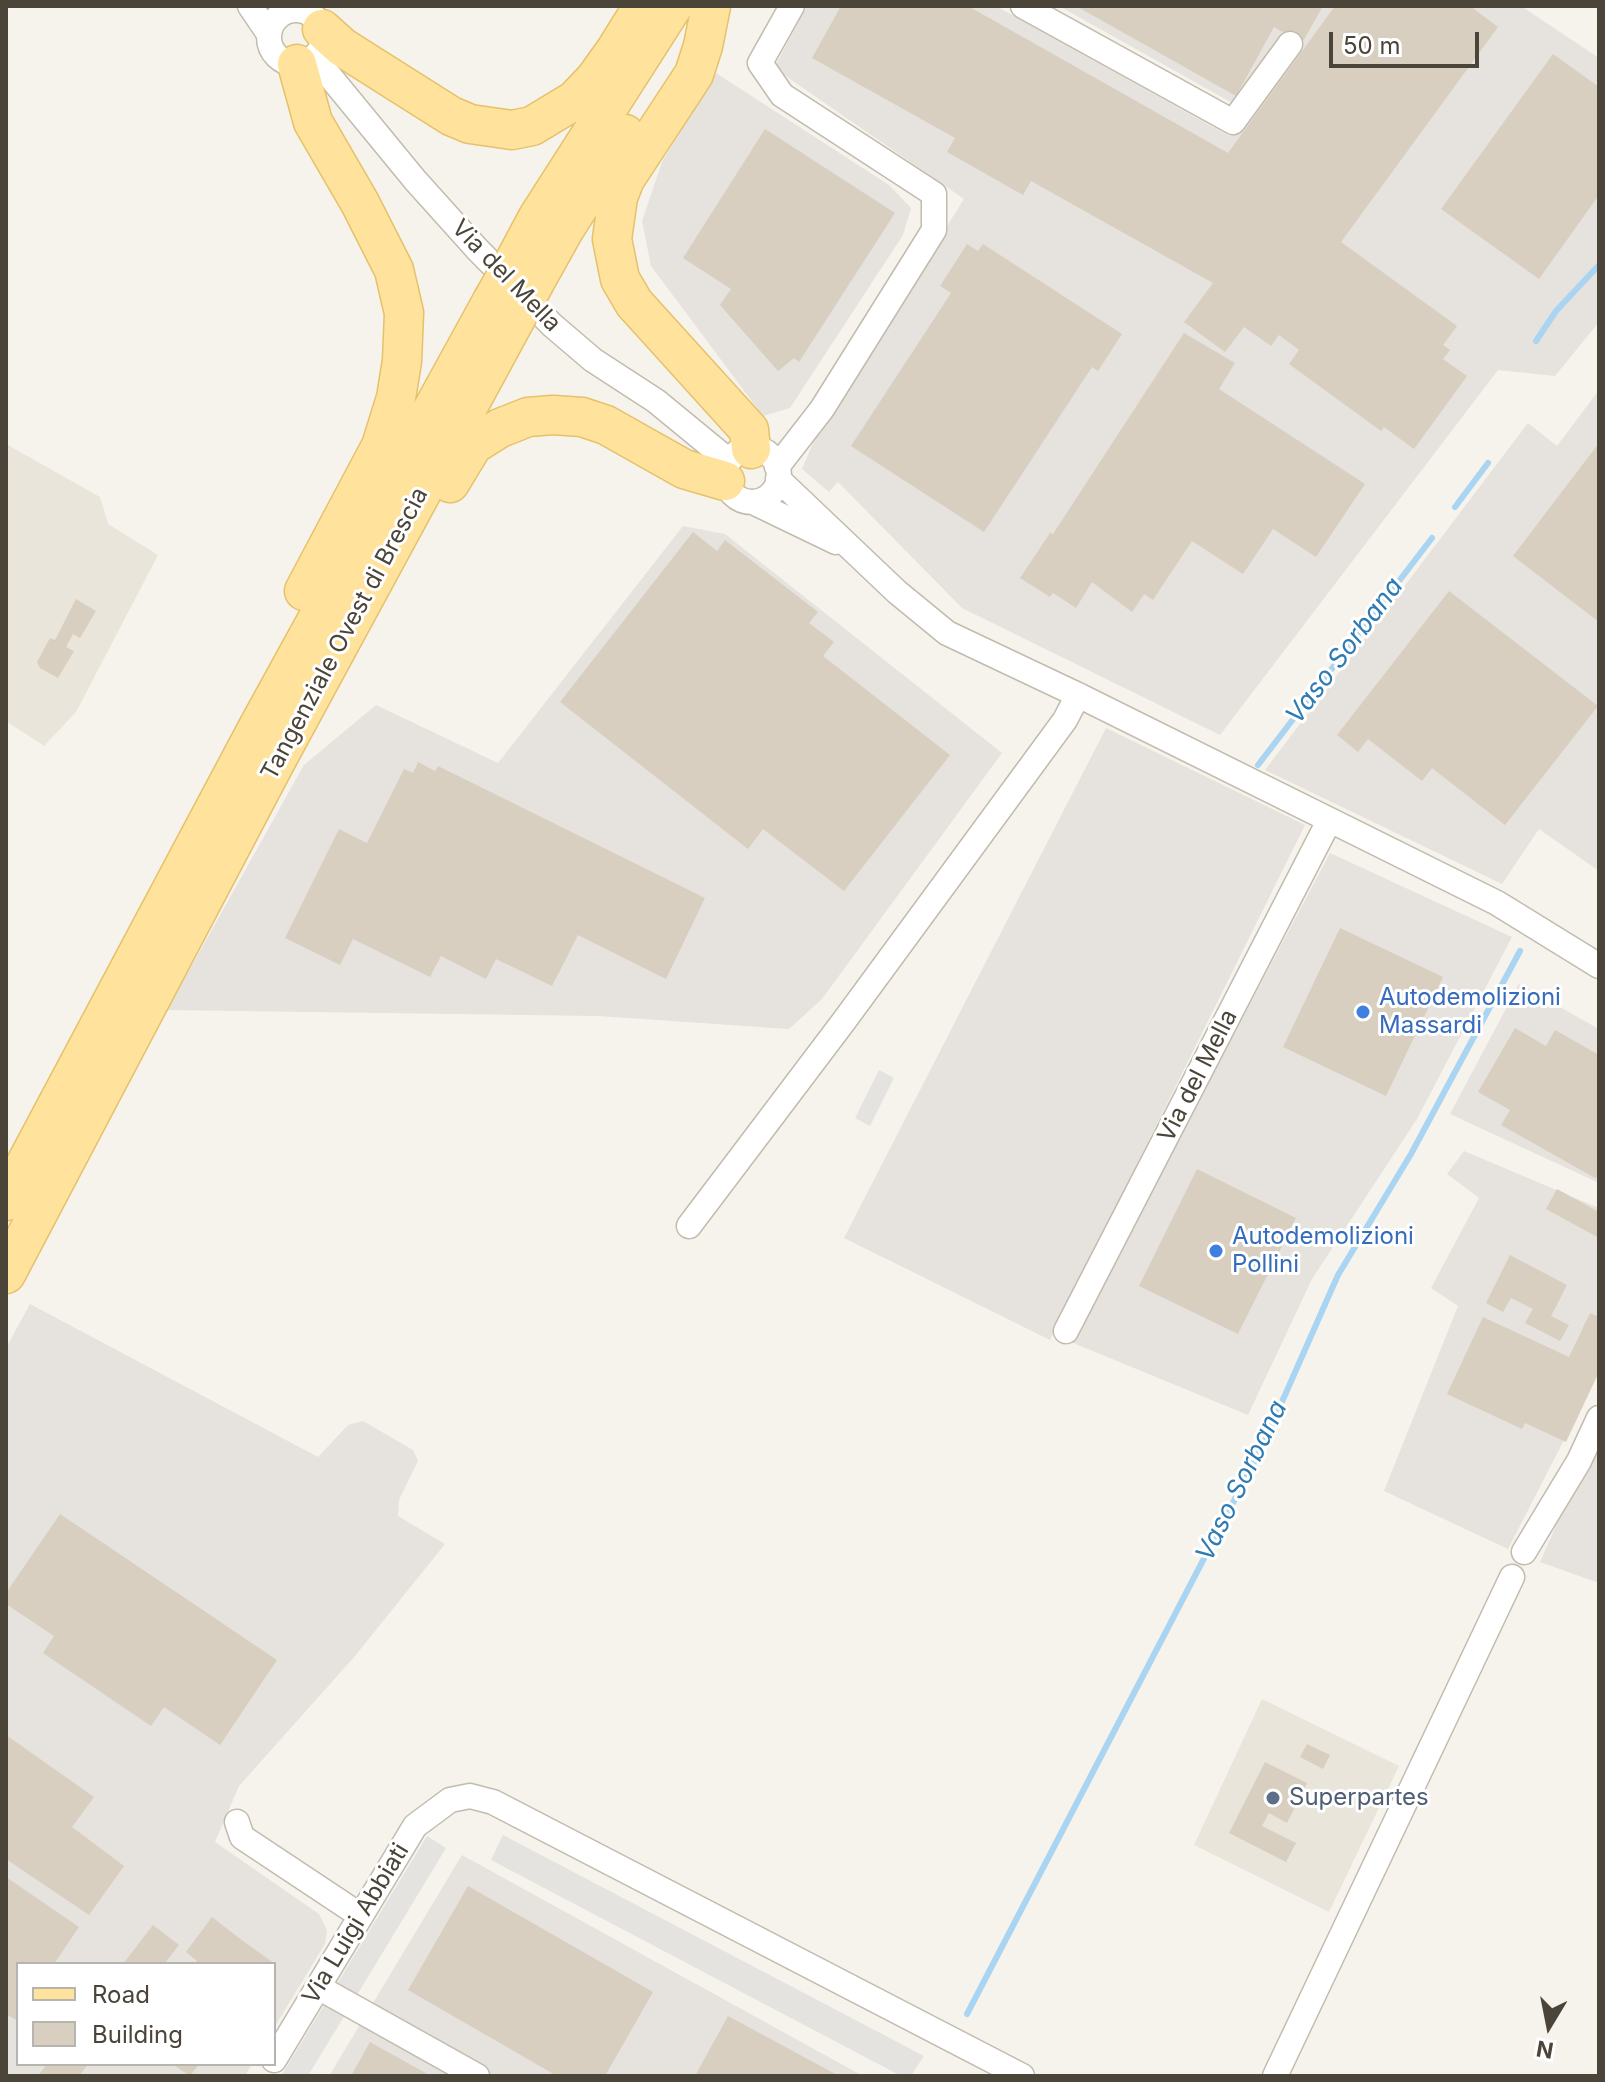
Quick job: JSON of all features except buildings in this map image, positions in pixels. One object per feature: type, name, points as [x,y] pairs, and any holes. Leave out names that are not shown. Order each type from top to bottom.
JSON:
[{"type":"main road","points":[[643,6],[608,61],[575,100],[532,126],[512,130],[470,124],[451,116],[342,47],[311,50],[313,122],[394,270],[404,313],[402,361],[396,398],[381,446],[266,662],[257,690],[267,745],[311,731],[329,709],[438,504],[473,445],[500,428],[528,417],[582,417],[606,425],[684,469],[754,470],[749,430],[634,303],[620,279],[612,239],[618,197],[625,179],[694,74],[703,46],[709,6]]},
{"type":"main road","name":"Tangenziale Ovest di Brescia","points":[[525,272],[538,217],[673,6]]},
{"type":"main road","name":"Tangenziale Ovest di Brescia","points":[[6,1201],[267,745],[525,272],[564,230],[709,6]]},
{"type":"main road","name":"Tangenziale Ovest di Brescia","points":[[6,1274],[267,745]]},
{"type":"street","name":"Via del Mella","points":[[250,6],[269,34]]},
{"type":"street","points":[[754,470],[822,409],[934,230],[934,194],[782,95],[760,63],[792,6]]},
{"type":"street","points":[[1023,6],[1233,122],[1290,44]]},
{"type":"street","name":"Via del Mella","points":[[311,50],[279,58],[269,43],[275,20],[284,9],[312,15],[311,50],[415,180],[552,325],[593,360],[754,470],[856,551],[897,592],[947,633],[1497,903],[1599,966]]},
{"type":"street","name":"Via del Mella","points":[[754,470],[856,551]]},
{"type":"street","points":[[689,1226],[1065,720],[1078,695]]},
{"type":"street","name":"Via del Mella","points":[[1066,1331],[1329,821]]},
{"type":"street","points":[[1524,1552],[1579,1461],[1599,1418]]},
{"type":"street","points":[[1275,2076],[1512,1577]]},
{"type":"street","name":"Via Luigi Abbiati","points":[[276,2057],[415,1826],[450,1800],[470,1796],[493,1802],[988,2068]]},
{"type":"street","points":[[237,1822],[242,1837],[361,1916]]},
{"type":"street","points":[[318,1987],[477,2076]]},
{"type":"street","points":[[988,2068],[1022,2076]]},
{"type":"shaded area","points":[[807,6],[996,6],[1229,136],[1297,46],[1234,104],[1059,6],[1521,6],[1599,58],[1599,322],[1555,376],[1498,370],[1220,735],[962,608],[838,482],[829,492],[802,469],[817,434],[964,199],[774,68]]},
{"type":"shaded area","points":[[716,73],[889,185],[911,208],[903,235],[790,408],[763,416],[651,266],[642,221],[662,162]]},
{"type":"shaded area","points":[[1599,390],[1599,871],[1539,829],[1502,884],[1265,770],[1528,423],[1557,446]]},
{"type":"shaded area","points":[[6,444],[100,497],[108,524],[158,555],[76,712],[44,746],[6,721]]},
{"type":"shaded area","points":[[683,526],[725,534],[1002,753],[822,999],[789,1029],[598,1016],[167,1010],[304,765],[376,705],[498,763]]},
{"type":"shaded area","points":[[1106,728],[1305,825],[1050,1340],[844,1238]]},
{"type":"shaded area","points":[[1330,853],[1512,937],[1417,1119],[1312,1279],[1248,1415],[1071,1342]]},
{"type":"shaded area","points":[[1519,984],[1599,1029],[1599,1183],[1450,1114]]},
{"type":"shaded area","points":[[879,1070],[894,1078],[870,1126],[855,1118]]},
{"type":"shaded area","points":[[1464,1151],[1599,1208],[1599,1372],[1508,1549],[1384,1491],[1458,1306],[1431,1288],[1479,1198],[1447,1174]]},
{"type":"shaded area","points":[[30,1304],[318,1457],[348,1425],[363,1421],[413,1450],[418,1461],[399,1500],[398,1516],[445,1544],[355,1656],[239,1786],[215,1842],[319,1914],[327,1930],[325,1944],[276,2025],[276,1962],[16,1962],[16,2066],[251,2066],[245,2076],[6,2076],[6,1348]]},
{"type":"shaded area","points":[[1599,1428],[1599,1583],[1540,1562]]},
{"type":"shaded area","points":[[1262,1699],[1399,1766],[1329,1912],[1194,1845]]},
{"type":"shaded area","points":[[503,1835],[924,2056],[911,2076],[901,2076],[491,1860]]},
{"type":"shaded area","points":[[427,1836],[446,1848],[308,2076],[281,2076]]},
{"type":"shaded area","points":[[462,1855],[863,2076],[329,2076]]},
{"type":"waterway","name":"Vaso Sorbana","points":[[1536,341],[1556,311],[1599,265]]},
{"type":"waterway","name":"Vaso Sorbana","points":[[1455,507],[1488,463]]},
{"type":"waterway","name":"Vaso Sorbana","points":[[1258,765],[1432,538]]},
{"type":"waterway","name":"Vaso Sorbana","points":[[967,2014],[1262,1447],[1338,1275],[1411,1154],[1520,951]]},
{"type":"place","name":"Autodemolizioni Massardi","points":[[1363,1012]]},
{"type":"place","name":"Autodemolizioni Pollini","points":[[1216,1251]]},
{"type":"place","name":"Superpartes","points":[[1273,1798]]}]
